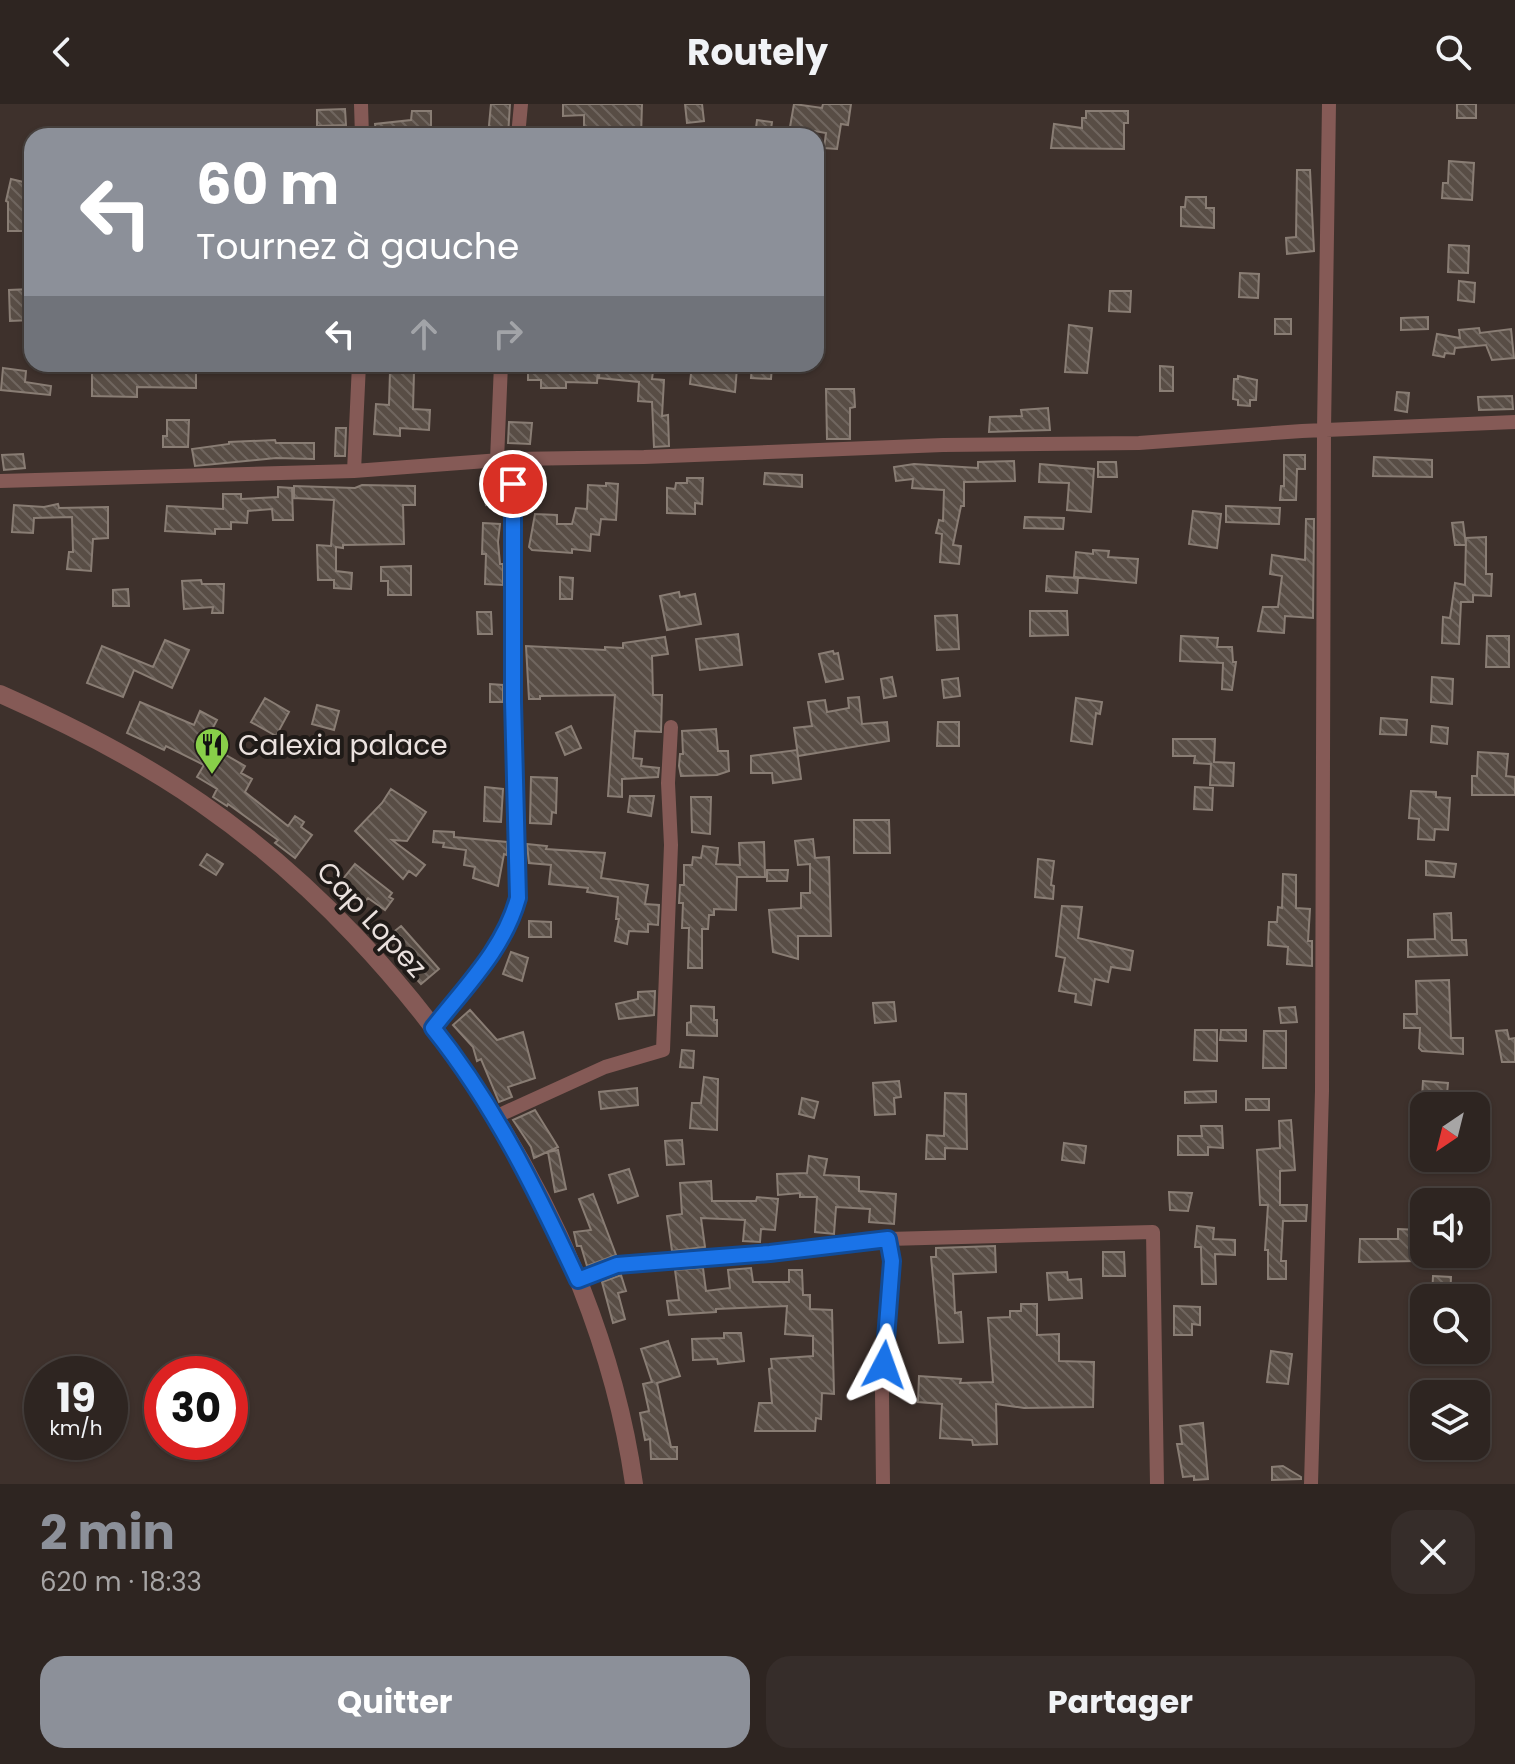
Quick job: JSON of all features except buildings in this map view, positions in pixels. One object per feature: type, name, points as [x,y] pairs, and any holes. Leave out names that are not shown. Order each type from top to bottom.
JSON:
[{"type":"street","points":[[361,104],[362,128]]},
{"type":"street","points":[[519,128],[521,104]]},
{"type":"street","points":[[1311,1484],[1322,1091],[1324,430],[1329,104]]},
{"type":"street","points":[[354,471],[359,372]]},
{"type":"street","points":[[497,460],[501,372]]},
{"type":"street","points":[[0,481],[354,471],[513,459],[943,445],[1139,443],[1324,430],[1515,422]]},
{"type":"street","points":[[433,1028],[498,946],[512,921],[518,898],[513,701],[513,459]]},
{"type":"street","name":"Cap Lopez","points":[[0,694],[102,743],[165,779],[237,829],[321,901],[452,1051],[530,1177],[578,1280],[615,1392],[634,1484]]},
{"type":"street","points":[[495,1117],[605,1067],[663,1050],[671,845],[668,783],[671,727]]},
{"type":"street","points":[[578,1280],[617,1265],[770,1253],[888,1239],[1153,1232],[1157,1484]]},
{"type":"street","points":[[883,1484],[882,1392],[892,1261],[888,1239]]},
{"type":"place","name":"Calexia palace","points":[[212,776]]},
{"type":"route","points":[[513,484],[513,701],[518,898],[512,921],[498,946],[433,1028],[452,1051],[513,1147],[578,1280],[617,1265],[770,1253],[888,1239],[892,1261],[884,1365]]}]
